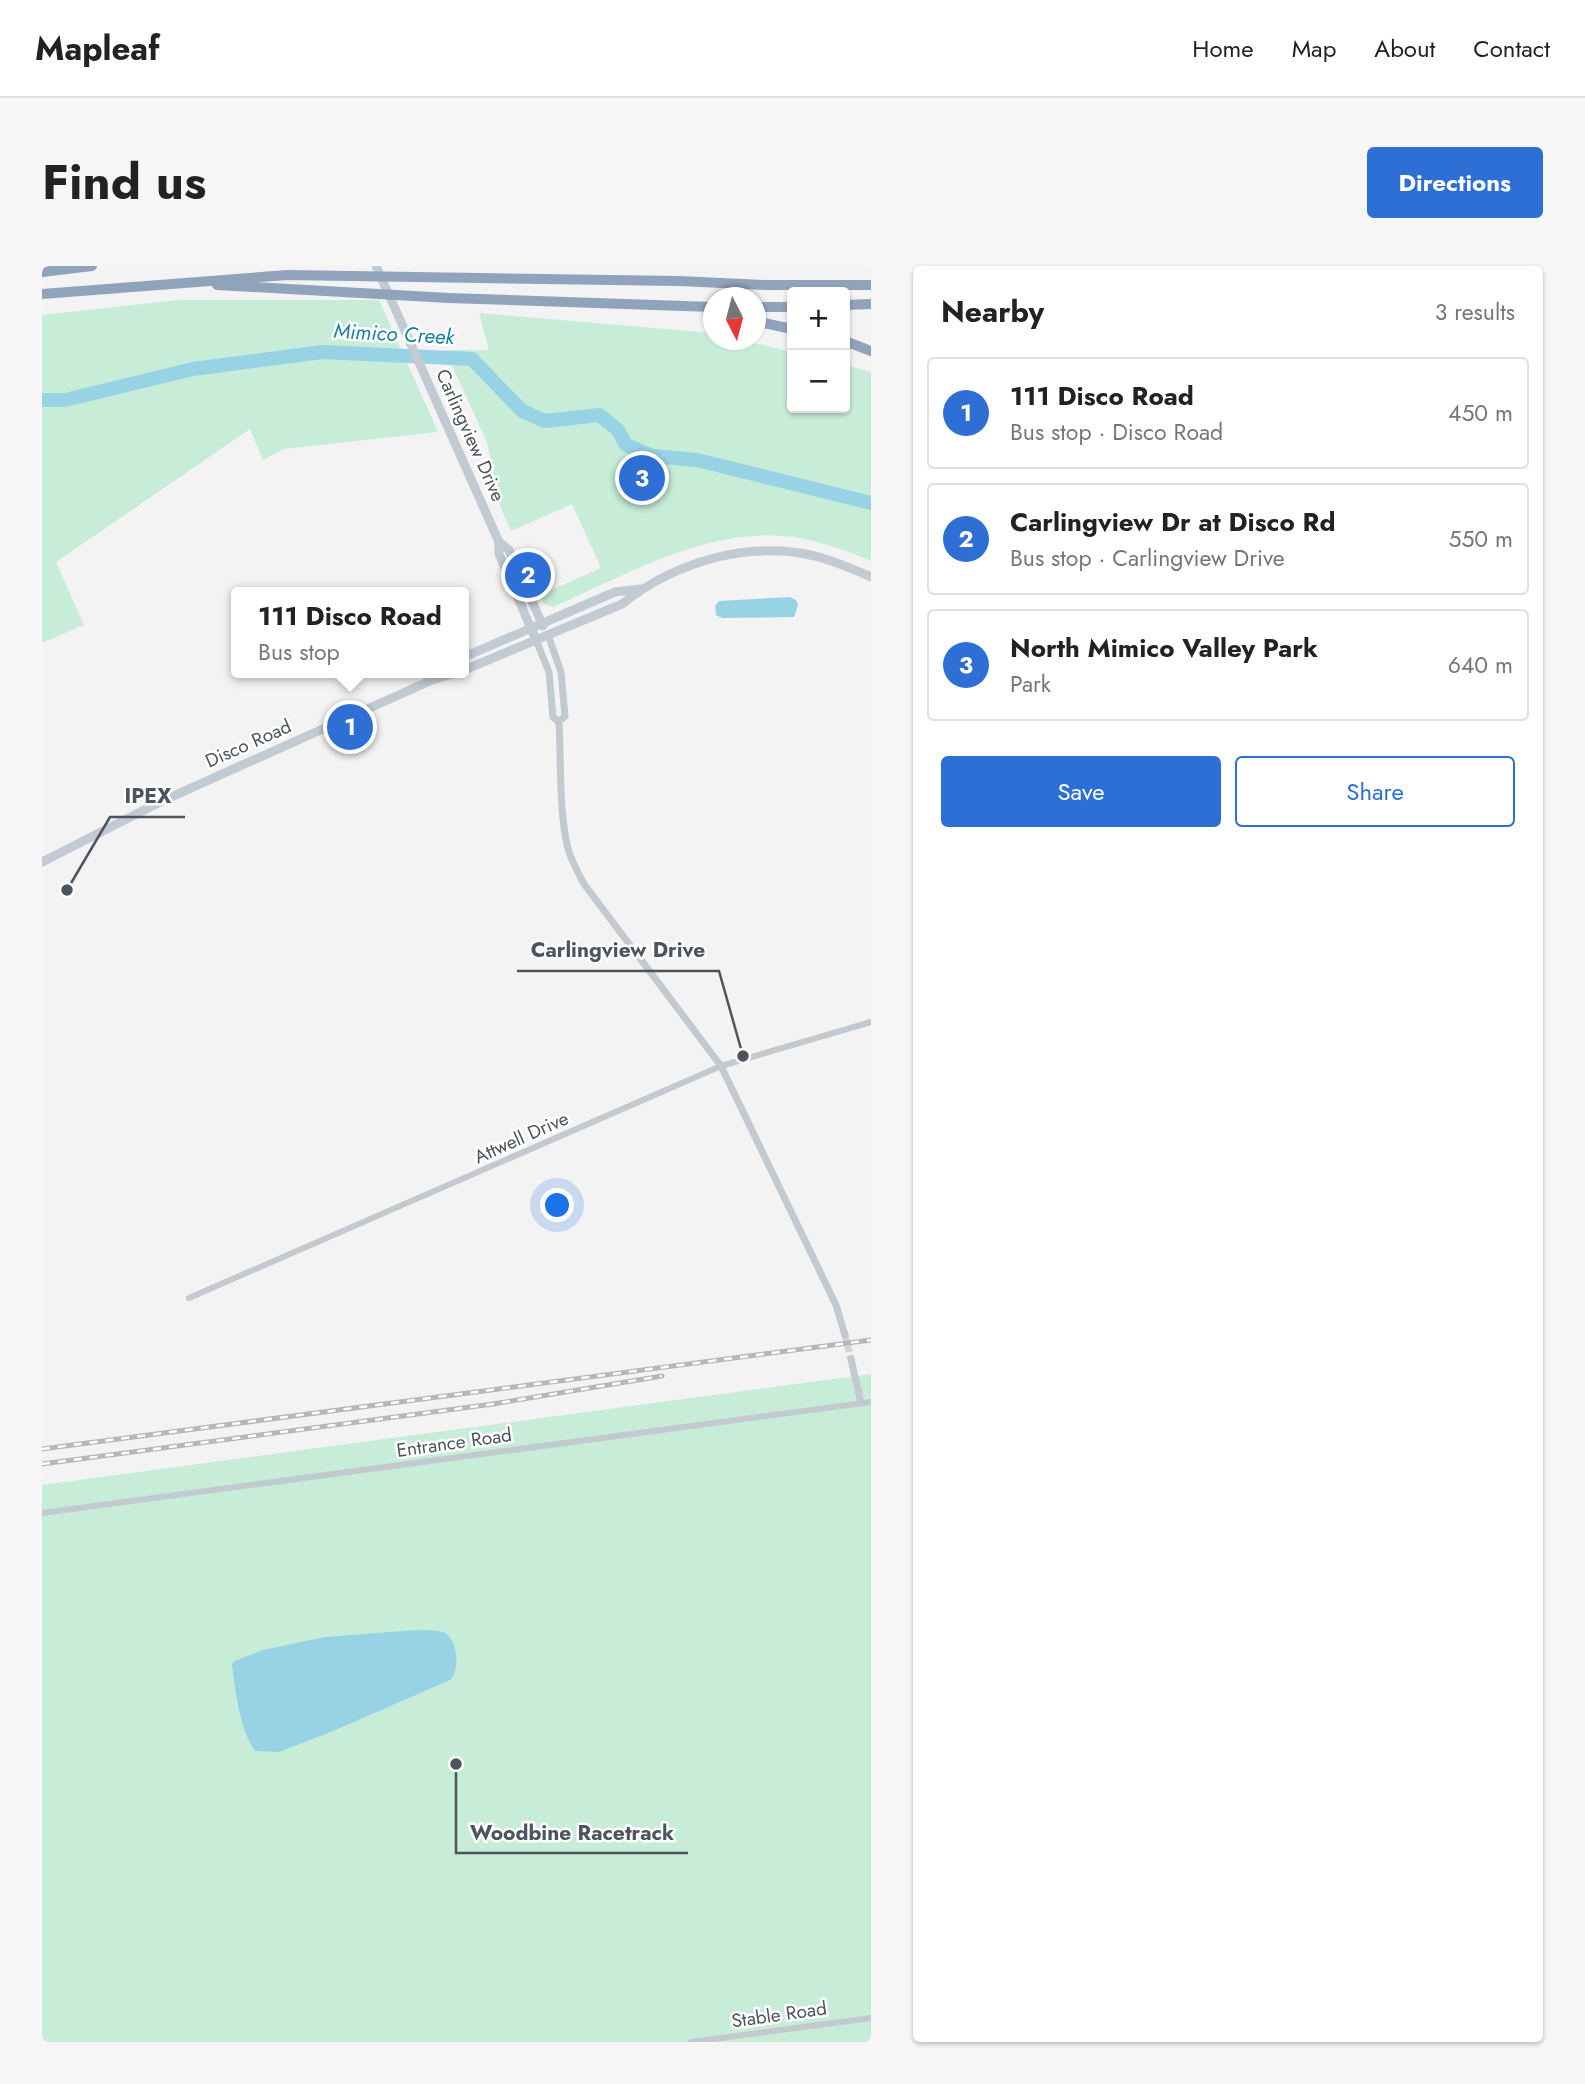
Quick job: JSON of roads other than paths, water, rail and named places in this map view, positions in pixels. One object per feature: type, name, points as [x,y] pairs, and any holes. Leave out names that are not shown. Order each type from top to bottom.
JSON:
[{"type":"highway","points":[[42,272],[92,266]]},
{"type":"highway","points":[[42,294],[276,275],[871,285]]},
{"type":"highway","points":[[200,283],[243,288],[703,309]]},
{"type":"highway","points":[[850,305],[871,304]]},
{"type":"highway","points":[[766,307],[787,307]]},
{"type":"highway","points":[[766,323],[787,328]]},
{"type":"highway","points":[[850,343],[871,351]]},
{"type":"main road","name":"Carlingview Drive","points":[[376,266],[499,542],[499,554],[536,640]]},
{"type":"main road","name":"Carlingview Drive","points":[[499,542],[509,550],[548,635]]},
{"type":"main road","points":[[469,668],[622,604],[640,589],[704,560],[767,551],[813,556],[871,577]]},
{"type":"main road","points":[[469,655],[615,592],[640,589]]},
{"type":"main road","name":"Disco Road","points":[[42,862],[170,797],[430,678]]},
{"type":"street","name":"Carlingview Drive","points":[[548,635],[561,672],[565,716],[559,722]]},
{"type":"street","name":"Carlingview Drive","points":[[536,640],[549,672],[553,717],[559,722],[564,821],[568,848],[575,865],[584,884],[721,1066],[836,1306],[845,1335]]},
{"type":"street","name":"Attwell Drive","points":[[189,1298],[721,1066],[871,1023]]},
{"type":"street","points":[[850,1359],[860,1403]]},
{"type":"street","name":"Entrance Road","points":[[42,1513],[871,1402]]},
{"type":"street","name":"Stable Road","points":[[691,2042],[871,2018]]},
{"type":"water","points":[[790,597],[796,600],[798,605],[794,617],[722,618],[716,615],[715,606],[719,601]]},
{"type":"water","points":[[416,1630],[439,1631],[445,1633],[453,1642],[456,1663],[450,1680],[279,1752],[255,1751],[239,1709],[232,1664],[235,1661],[263,1650],[325,1637]]},
{"type":"waterway","name":"Mimico Creek","points":[[42,400],[65,400],[193,369],[322,352],[472,359],[522,411],[545,421],[599,415],[617,429],[626,445],[652,456],[697,460],[871,503]]},
{"type":"tunnel","points":[[845,1335],[851,1359]]},
{"type":"railway","points":[[42,1449],[871,1340]]},
{"type":"railway","points":[[42,1464],[493,1404],[662,1376]]},
{"type":"place","name":"North Mimico Valley Park","points":[[642,478]]},
{"type":"place","name":"Carlingview Dr at Disco Rd","points":[[528,575]]},
{"type":"place","name":"111 Disco Road","points":[[350,727]]},
{"type":"place","name":"IPEX","points":[[67,890]]},
{"type":"place","name":"Carlingview Drive","points":[[743,1056]]},
{"type":"place","name":"Woodbine Racetrack","points":[[456,1764]]}]
